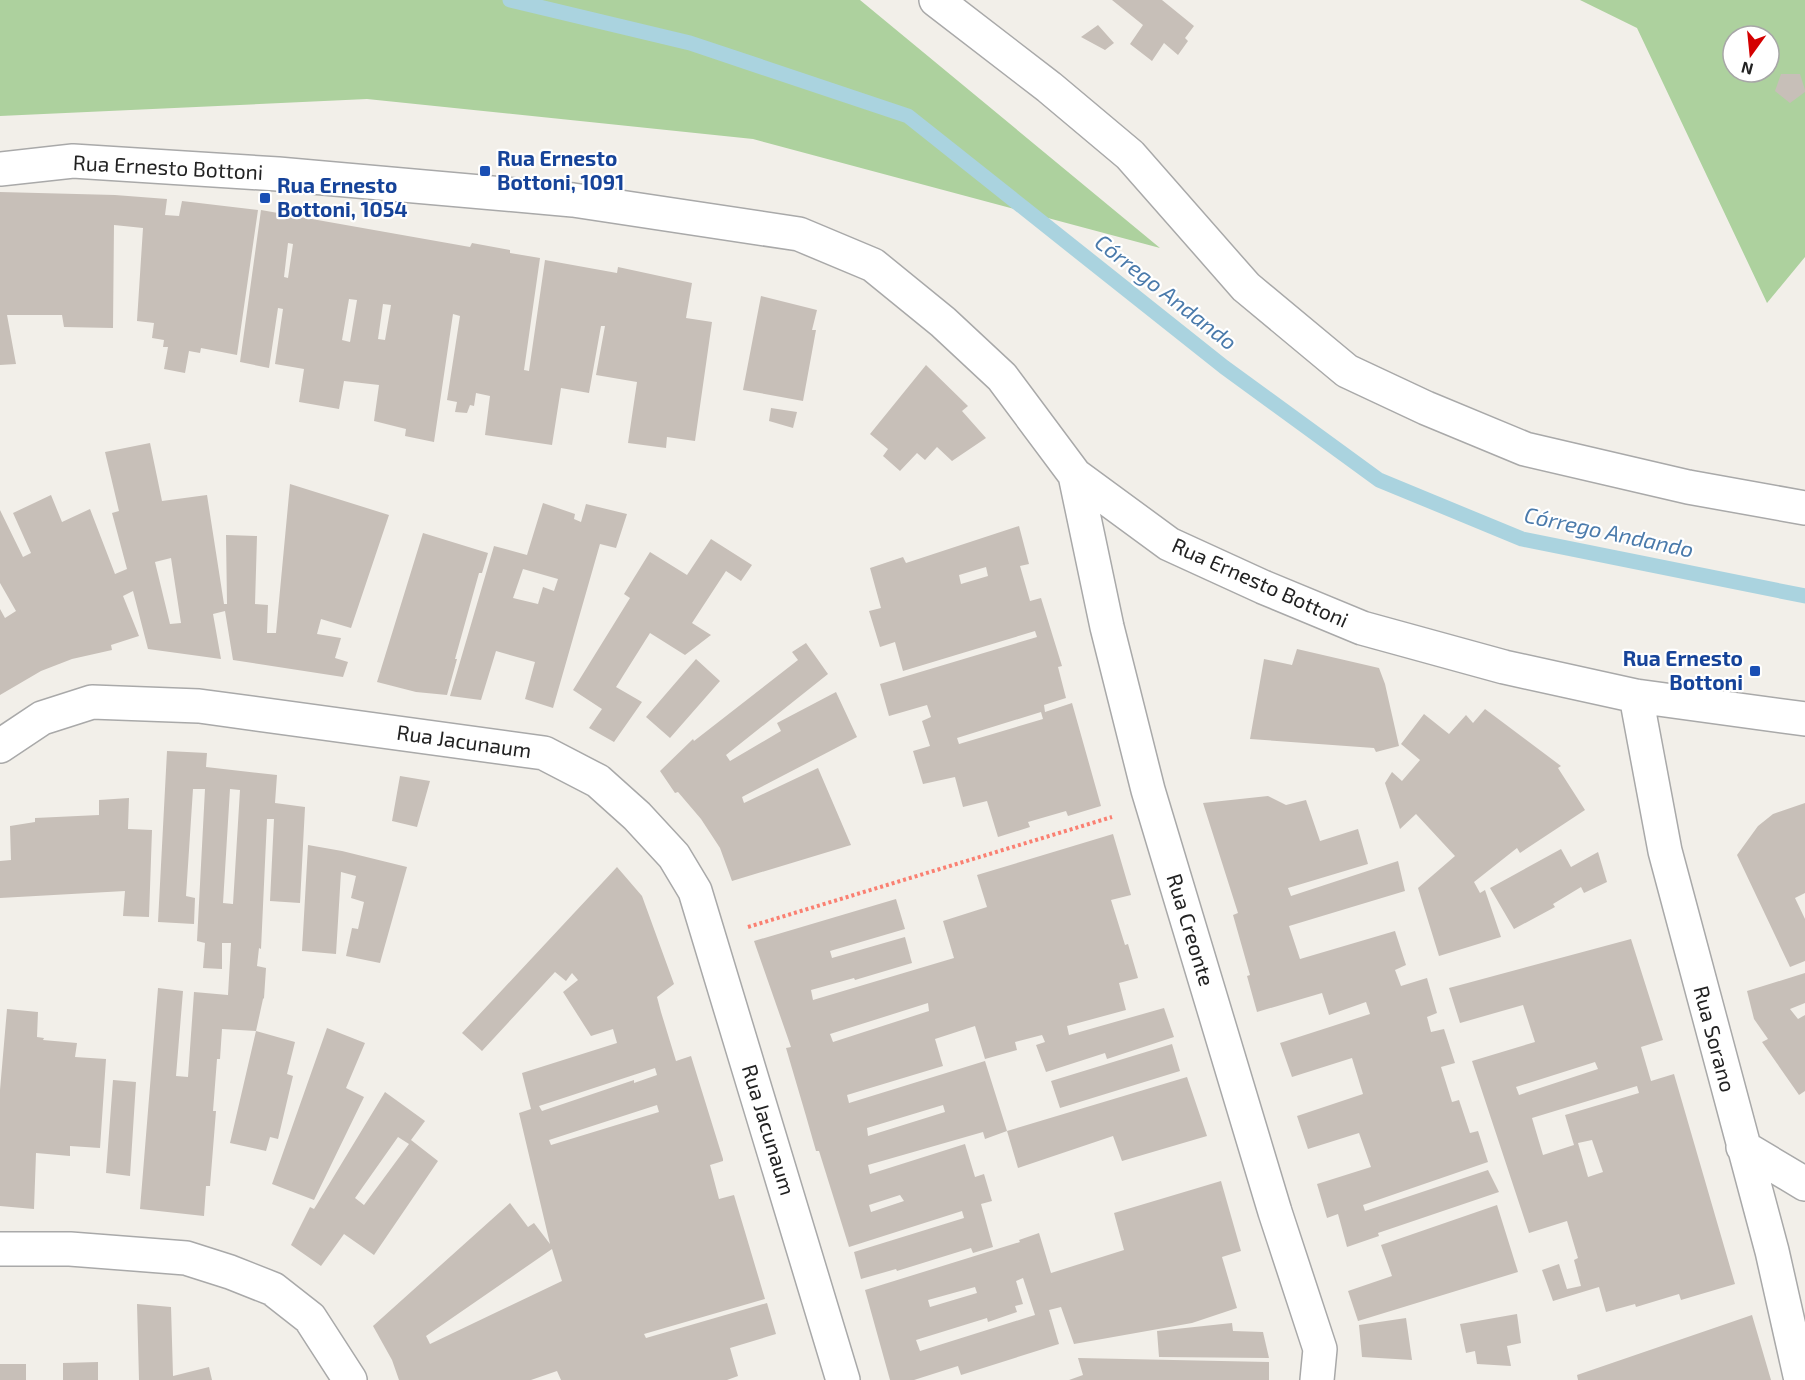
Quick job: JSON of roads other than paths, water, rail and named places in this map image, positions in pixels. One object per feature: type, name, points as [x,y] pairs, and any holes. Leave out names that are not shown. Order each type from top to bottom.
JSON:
[{"type":"street","points":[[936,0],[1049,87],[1130,155],[1246,287],[1347,371],[1426,408],[1525,449],[1688,487],[1805,508]]},
{"type":"street","name":"Rua Ernesto Bottoni","points":[[0,170],[73,161],[278,174],[573,200],[800,234],[873,265],[943,322],[1002,377],[1075,475],[1169,544],[1263,587],[1362,628],[1504,667],[1636,696],[1805,719]]},
{"type":"street","name":"Rua Creonte","points":[[1075,475],[1107,627],[1153,805],[1275,1212],[1320,1349],[1317,1380]]},
{"type":"street","name":"Rua Sorano","points":[[1636,696],[1665,851],[1772,1251],[1802,1380]]},
{"type":"street","name":"Rua Jacunaum","points":[[0,746],[42,718],[92,702],[199,706],[544,753],[598,782],[637,816],[674,856],[695,891],[843,1380]]},
{"type":"street","points":[[1743,1148],[1805,1184]]},
{"type":"street","points":[[0,1249],[70,1249],[186,1258],[230,1272],[273,1289],[310,1318],[350,1380]]},
{"type":"waterway","name":"Córrego Andando","points":[[510,0],[690,43],[908,116],[1224,367],[1379,480],[1522,539],[1805,596]]},
{"type":"place","name":"Rua Ernesto Bottoni, 1091","points":[[485,171]]},
{"type":"place","name":"Rua Ernesto Bottoni, 1054","points":[[265,198]]},
{"type":"place","name":"Rua Ernesto Bottoni","points":[[1755,671]]}]
